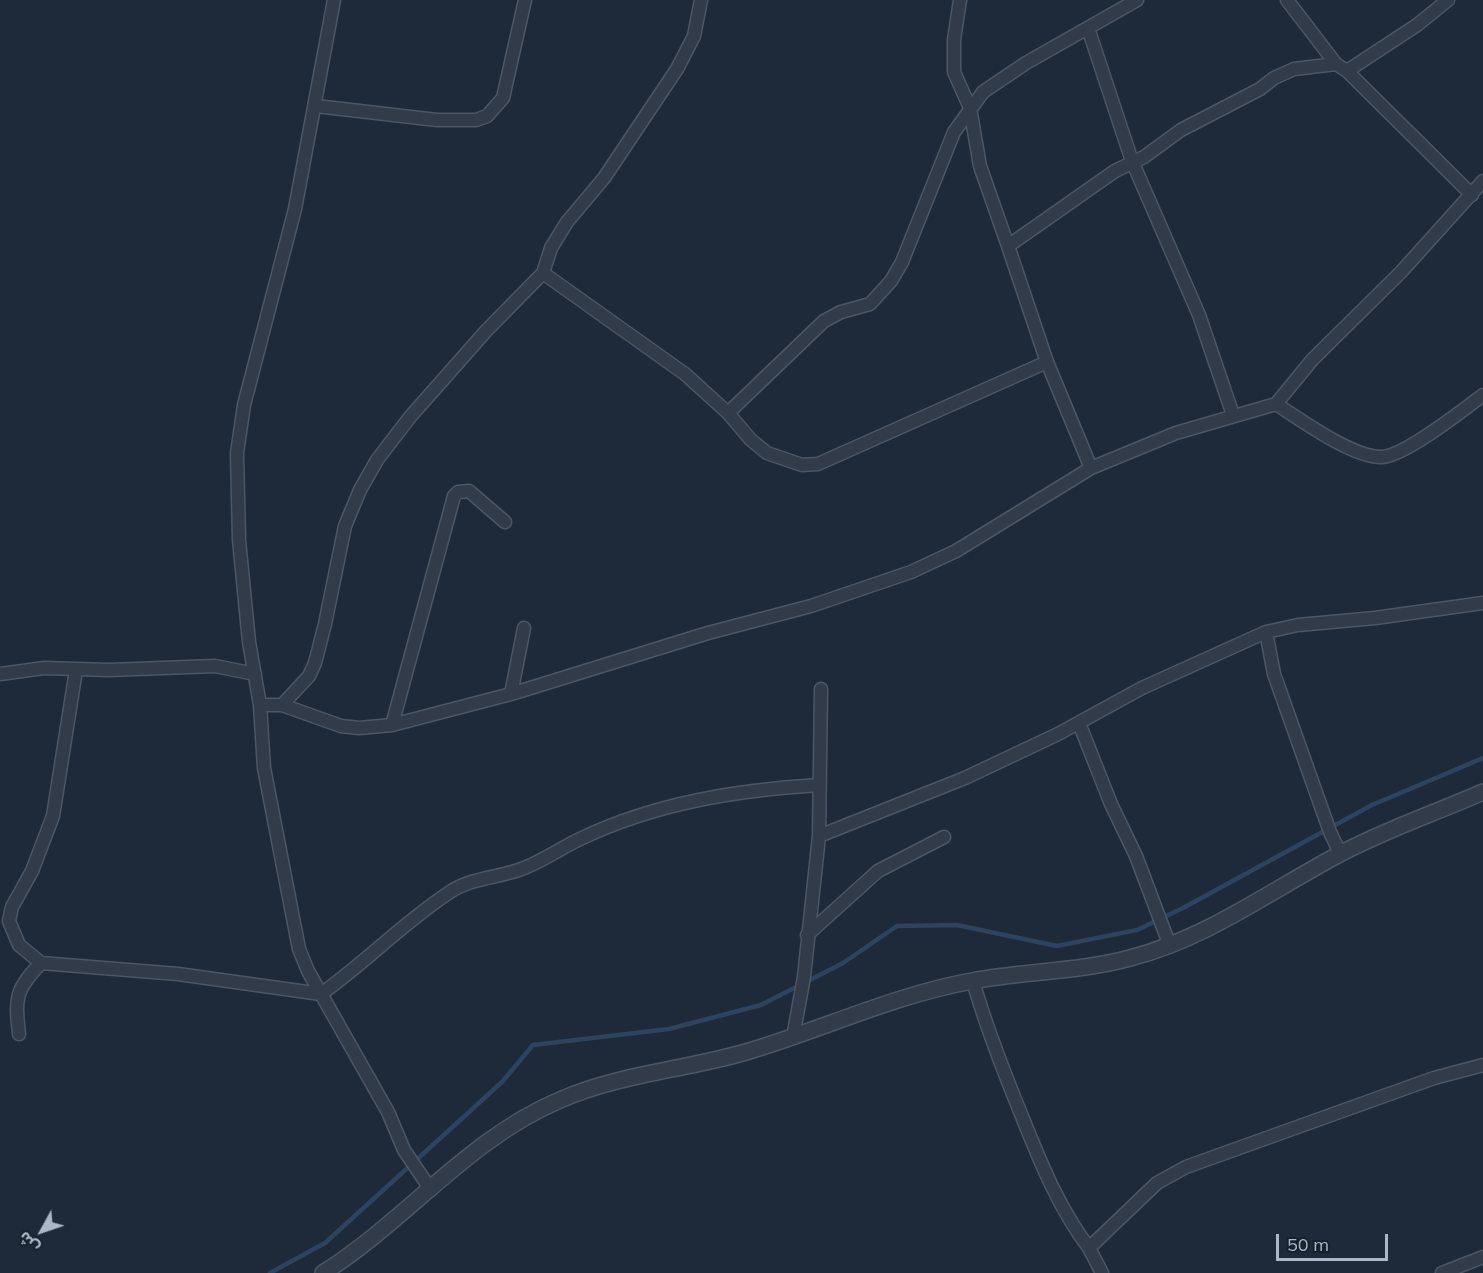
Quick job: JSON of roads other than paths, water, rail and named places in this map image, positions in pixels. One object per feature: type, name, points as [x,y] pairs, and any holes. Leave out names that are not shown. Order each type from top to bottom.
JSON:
[{"type":"street","points":[[334,0],[320,68],[316,106],[280,275],[244,405],[237,453],[239,540],[249,642],[260,705],[264,768],[299,950],[321,994],[388,1112],[404,1150],[431,1190]]},
{"type":"street","points":[[316,106],[437,120],[476,120],[487,116],[503,98],[525,0]]},
{"type":"street","points":[[282,705],[309,676],[315,663],[345,526],[360,490],[377,460],[410,417],[486,331],[543,273],[551,248],[567,222],[604,178],[677,69],[694,36],[701,0]]},
{"type":"street","points":[[960,0],[954,40],[954,72],[970,108],[980,166],[1047,363],[1091,468]]},
{"type":"street","points":[[728,413],[824,321],[841,312],[870,304],[881,295],[902,262],[944,153],[970,108],[983,92],[1026,63],[1137,0]]},
{"type":"street","points":[[1287,0],[1342,67],[1472,195]]},
{"type":"street","points":[[1008,246],[1132,161],[1144,157],[1181,130],[1260,89],[1274,78],[1294,69],[1342,67],[1417,25],[1448,0]]},
{"type":"street","points":[[1089,28],[1132,161],[1198,315],[1233,415]]},
{"type":"street","points":[[260,705],[282,705],[341,726],[358,728],[392,725],[511,694],[708,633],[863,590],[902,576],[956,551],[1091,468],[1176,433],[1276,404],[1312,360],[1401,272],[1483,182]]},
{"type":"street","points":[[543,273],[686,374],[728,413],[751,441],[767,453],[802,465],[818,464],[1047,363]]},
{"type":"street","points":[[1276,404],[1323,435],[1353,449],[1381,457],[1398,453],[1416,442],[1483,394]]},
{"type":"street","points":[[392,725],[454,496],[458,492],[469,491],[505,522]]},
{"type":"street","points":[[819,836],[965,778],[1079,723],[1142,688],[1266,632],[1298,625],[1415,614],[1483,603]]},
{"type":"street","points":[[511,694],[524,628]]},
{"type":"street","points":[[1266,632],[1274,674],[1330,832],[1340,853]]},
{"type":"street","points":[[0,674],[44,668],[76,670],[215,666],[255,675]]},
{"type":"street","points":[[76,670],[53,816],[32,871],[12,907],[9,921],[19,945],[41,963],[178,974],[321,994],[356,969],[419,914],[466,883],[516,872],[580,839],[662,809],[708,796],[746,790],[819,785]]},
{"type":"street","points":[[793,1037],[800,1008],[819,836],[821,689]]},
{"type":"street","points":[[1079,723],[1170,946]]},
{"type":"street","points":[[323,1273],[384,1230],[484,1144],[522,1118],[559,1100],[628,1077],[732,1055],[940,988],[973,981],[1118,961],[1170,946],[1206,929],[1340,853],[1483,792]]},
{"type":"street","points":[[807,935],[878,871],[944,837]]},
{"type":"street","points":[[19,1034],[15,1004],[18,991],[41,963]]},
{"type":"street","points":[[973,981],[985,1023],[1037,1154],[1062,1210],[1089,1248],[1102,1273]]},
{"type":"street","points":[[1089,1248],[1157,1183],[1186,1167],[1434,1078],[1483,1065]]},
{"type":"street","points":[[1442,1273],[1483,1257]]},
{"type":"waterway","points":[[270,1273],[325,1243],[502,1082],[533,1045],[669,1029],[761,1005],[843,963],[897,926],[957,925],[1057,946],[1137,930],[1183,908],[1372,805],[1483,758]]}]
